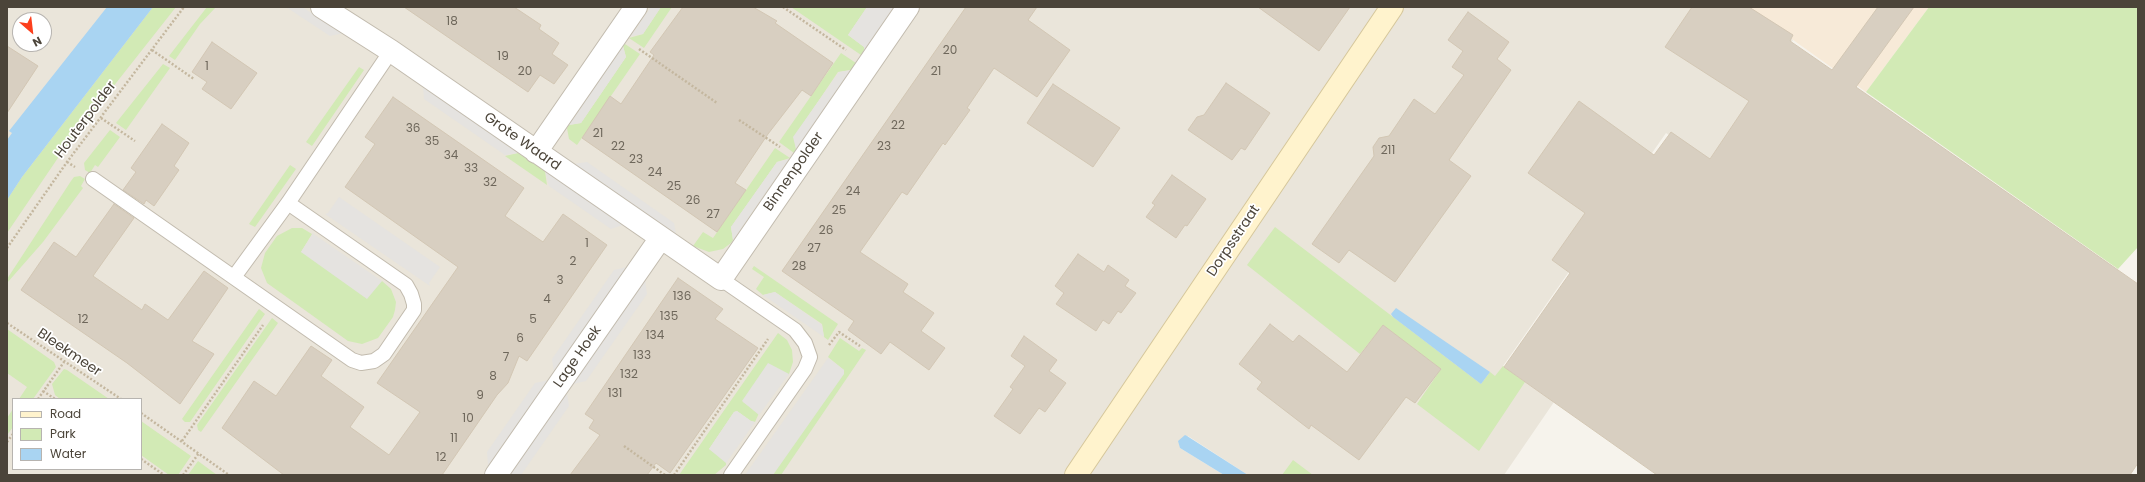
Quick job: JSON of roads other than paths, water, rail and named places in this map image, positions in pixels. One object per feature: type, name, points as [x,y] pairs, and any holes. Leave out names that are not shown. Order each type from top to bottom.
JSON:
[{"type":"street","name":"Grote Waard","points":[[322,7],[391,51],[721,279]]},
{"type":"street","points":[[536,152],[636,7]]},
{"type":"street","name":"Binnenpolder","points":[[721,279],[908,7]]},
{"type":"street","name":"Dorpsstraat","points":[[1076,475],[1392,7]]},
{"type":"street","name":"Lage Hoek","points":[[496,475],[660,238]]},
{"type":"lane","points":[[234,277],[288,203],[391,51]]},
{"type":"lane","points":[[93,179],[352,360],[361,363],[374,361],[384,354],[414,310],[413,299],[406,285],[288,203]]},
{"type":"lane","points":[[721,279],[795,330],[805,342],[810,357],[805,369],[731,475]]},
{"type":"water","points":[[107,7],[153,7],[22,177],[7,200],[7,140],[12,133],[9,131]]},
{"type":"water","points":[[1396,308],[1490,372],[1481,384],[1393,317],[1391,314]]},
{"type":"water","points":[[1185,435],[1248,475],[1224,475],[1180,448],[1178,441]]}]
